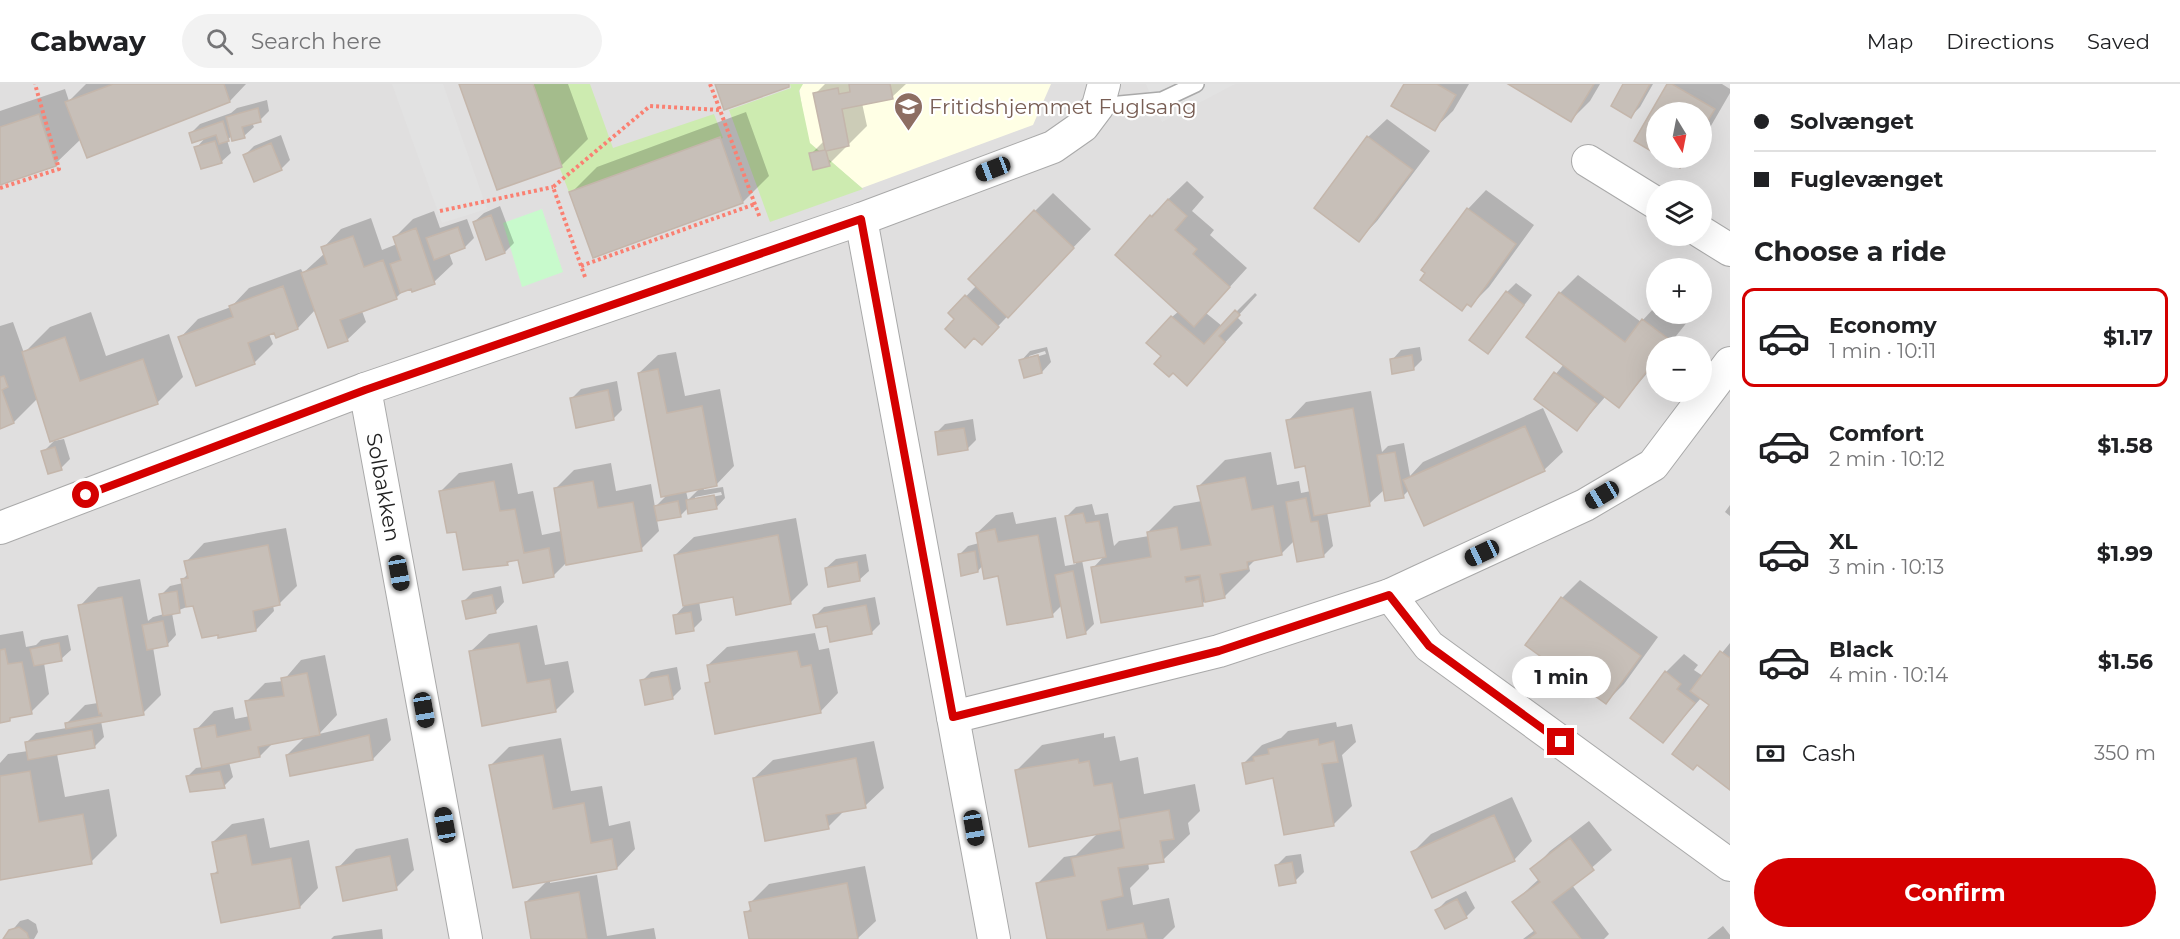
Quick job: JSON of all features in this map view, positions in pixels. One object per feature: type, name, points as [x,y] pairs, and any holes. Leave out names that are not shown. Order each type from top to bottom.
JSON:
[{"type":"street","points":[[0,528],[365,390],[861,219],[1053,147],[1083,126],[1101,95]]},
{"type":"street","points":[[1588,161],[1646,198]]},
{"type":"street","points":[[861,219],[994,939]]},
{"type":"street","points":[[1712,239],[1730,250]]},
{"type":"street","points":[[953,717],[1219,651],[1389,595],[1585,505],[1653,465],[1730,363]]},
{"type":"street","name":"Solbakken","points":[[365,390],[466,939]]},
{"type":"street","points":[[1389,595],[1429,646],[1730,865]]},
{"type":"lane","points":[[1101,95],[1162,100],[1196,84]]},
{"type":"path","points":[[0,188],[59,169],[35,84]]},
{"type":"path","points":[[710,84],[771,250]]},
{"type":"path","points":[[440,211],[553,187],[650,106],[720,110]]},
{"type":"path","points":[[553,187],[597,310]]},
{"type":"path","points":[[581,266],[754,204]]},
{"type":"shaded area","points":[[0,84],[1730,84],[1730,939],[0,939]]},
{"type":"shaded area","points":[[392,84],[443,84],[487,209],[442,223]]},
{"type":"shaded area","name":"Fritidshjemmet Fuglsang","points":[[801,84],[1051,84],[1033,125],[862,188],[807,142],[799,87]]},
{"type":"shaded area","points":[[1146,84],[1235,84],[1162,122]]},
{"type":"green space","points":[[528,84],[590,84],[613,148],[714,114],[723,138],[570,195]]},
{"type":"green space","points":[[790,84],[803,84],[799,91],[810,143],[863,189],[770,222],[729,110],[791,88]]},
{"type":"green space","points":[[542,209],[563,272],[522,287],[503,223]]},
{"type":"building","points":[[113,84],[224,84],[230,102],[87,158],[65,102]]},
{"type":"building","points":[[459,84],[533,84],[562,167],[497,190]]},
{"type":"building","points":[[715,84],[789,84],[789,87],[724,110]]},
{"type":"building","points":[[849,84],[890,84],[893,99],[842,109],[849,146],[826,151],[830,166],[813,170],[809,153],[825,150],[813,93],[838,88],[839,94],[850,92]]},
{"type":"building","points":[[1404,84],[1437,84],[1456,95],[1435,131],[1391,106]]},
{"type":"building","points":[[1508,84],[1594,84],[1571,122]]},
{"type":"building","points":[[1623,84],[1650,84],[1631,118],[1611,106]]},
{"type":"building","points":[[1667,84],[1672,84],[1703,102],[1657,102]]},
{"type":"building","points":[[258,108],[261,122],[242,127],[245,138],[232,141],[226,117]]},
{"type":"building","points":[[39,114],[56,166],[0,185],[0,127]]},
{"type":"building","points":[[1646,120],[1646,148],[1634,141]]},
{"type":"building","points":[[223,121],[229,141],[219,144],[216,135],[192,143],[189,133]]},
{"type":"building","points":[[1367,136],[1413,170],[1359,242],[1314,208]]},
{"type":"building","points":[[720,137],[743,203],[593,258],[569,192]]},
{"type":"building","points":[[215,141],[222,163],[201,169],[194,147]]},
{"type":"building","points":[[271,143],[282,170],[254,182],[243,155]]},
{"type":"building","points":[[1168,199],[1187,216],[1175,230],[1197,249],[1193,254],[1230,287],[1194,327],[1115,255],[1150,215],[1152,217]]},
{"type":"building","points":[[1467,208],[1516,244],[1471,307],[1467,304],[1462,311],[1420,280],[1425,273],[1421,270]]},
{"type":"building","points":[[1034,210],[1074,248],[1008,318],[968,279]]},
{"type":"building","points":[[491,215],[505,253],[486,260],[473,222]]},
{"type":"building","points":[[458,227],[465,248],[434,260],[426,238]]},
{"type":"building","points":[[416,228],[435,284],[412,292],[411,289],[400,293],[390,264],[401,260],[393,237]]},
{"type":"building","points":[[353,236],[364,267],[383,260],[397,299],[340,320],[348,341],[328,348],[301,273],[327,264],[321,247]]},
{"type":"building","points":[[283,286],[298,329],[276,338],[274,333],[248,343],[255,364],[196,386],[178,337],[233,317],[229,306]]},
{"type":"building","points":[[1506,291],[1524,305],[1488,354],[1469,340]]},
{"type":"building","points":[[1559,292],[1625,342],[1642,319],[1665,336],[1646,336],[1646,372],[1619,408],[1526,337]]},
{"type":"building","points":[[965,295],[999,327],[982,345],[974,338],[965,348],[945,329],[954,319],[948,313]]},
{"type":"building","points":[[1235,310],[1240,315],[1219,336],[1225,342],[1187,386],[1173,373],[1169,377],[1154,364],[1161,356],[1146,343],[1171,316],[1204,344]]},
{"type":"building","points":[[65,337],[80,381],[143,359],[158,404],[50,442],[22,352]]},
{"type":"building","points":[[1038,355],[1042,373],[1024,378],[1019,360]]},
{"type":"building","points":[[1412,355],[1414,370],[1392,374],[1390,359]]},
{"type":"building","points":[[658,369],[667,413],[702,406],[717,486],[661,497],[638,373]]},
{"type":"building","points":[[1554,372],[1597,404],[1577,431],[1534,399]]},
{"type":"building","points":[[4,376],[8,387],[2,390],[14,423],[0,429],[0,377]]},
{"type":"building","points":[[608,390],[614,420],[576,428],[570,398]]},
{"type":"building","points":[[1353,408],[1370,506],[1314,516],[1305,466],[1295,468],[1286,420]]},
{"type":"building","points":[[1525,426],[1545,471],[1424,526],[1403,480]]},
{"type":"building","points":[[964,428],[968,450],[938,455],[935,432]]},
{"type":"building","points":[[55,447],[62,470],[48,474],[41,451]]},
{"type":"building","points":[[1395,452],[1404,498],[1385,501],[1377,455]]},
{"type":"building","points":[[1245,477],[1252,510],[1273,506],[1282,555],[1247,562],[1248,569],[1220,574],[1225,598],[1205,602],[1200,575],[1185,577],[1186,582],[1199,579],[1203,606],[1101,623],[1091,567],[1151,557],[1147,532],[1177,527],[1181,550],[1211,545],[1197,486]]},
{"type":"building","points":[[494,481],[500,511],[515,509],[524,553],[549,548],[554,577],[523,583],[518,560],[507,562],[508,565],[463,570],[456,532],[447,533],[439,491]]},
{"type":"building","points":[[593,481],[598,508],[633,502],[642,551],[566,565],[554,488]]},
{"type":"building","points":[[714,495],[717,509],[688,514],[686,500]]},
{"type":"building","points":[[1306,498],[1311,522],[1318,521],[1324,557],[1297,562],[1286,502]]},
{"type":"building","points":[[678,501],[681,517],[657,521],[654,506]]},
{"type":"building","points":[[1083,513],[1086,523],[1099,521],[1106,557],[1074,563],[1065,516]]},
{"type":"building","points":[[995,529],[998,542],[1038,535],[1053,617],[1007,625],[998,576],[984,579],[976,533]]},
{"type":"building","points":[[778,535],[791,604],[736,615],[733,597],[683,606],[674,555]]},
{"type":"building","points":[[268,545],[280,605],[253,611],[256,631],[218,638],[218,635],[202,638],[193,606],[186,607],[181,579],[188,578],[184,561]]},
{"type":"building","points":[[975,551],[978,572],[961,576],[958,554]]},
{"type":"building","points":[[857,562],[860,581],[828,587],[825,568]]},
{"type":"building","points":[[1073,571],[1086,634],[1067,638],[1055,575]]},
{"type":"building","points":[[177,591],[180,613],[163,616],[159,594]]},
{"type":"building","points":[[492,595],[496,613],[466,619],[462,601]]},
{"type":"building","points":[[122,597],[144,715],[66,729],[65,723],[102,716],[101,713],[99,714],[78,605]]},
{"type":"building","points":[[1561,597],[1641,656],[1606,704],[1525,645]]},
{"type":"building","points":[[866,605],[872,634],[830,642],[827,626],[816,628],[813,615]]},
{"type":"building","points":[[691,612],[694,631],[676,634],[673,615]]},
{"type":"building","points":[[163,621],[168,646],[147,650],[142,625]]},
{"type":"building","points":[[59,643],[62,661],[34,666],[30,649]]},
{"type":"building","points":[[519,643],[527,683],[550,679],[556,712],[482,726],[469,651]]},
{"type":"building","points":[[5,649],[8,664],[22,662],[32,714],[10,718],[10,721],[0,723],[0,650]]},
{"type":"building","points":[[797,651],[801,667],[811,665],[821,713],[715,734],[705,683],[710,682],[707,665]]},
{"type":"building","points":[[1720,651],[1730,658],[1730,790],[1697,765],[1693,770],[1672,754],[1709,705],[1690,691]]},
{"type":"building","points":[[1665,671],[1681,684],[1677,689],[1695,703],[1663,743],[1630,718]]},
{"type":"building","points":[[307,673],[320,735],[258,747],[260,757],[202,769],[194,729],[215,725],[217,737],[251,730],[245,701],[284,696],[281,678]]},
{"type":"building","points":[[668,675],[673,699],[645,705],[640,680]]},
{"type":"building","points":[[92,730],[95,748],[28,760],[25,742]]},
{"type":"building","points":[[369,735],[373,760],[290,776],[286,755]]},
{"type":"building","points":[[1318,739],[1319,745],[1334,741],[1338,762],[1322,764],[1334,826],[1284,835],[1273,778],[1246,784],[1242,763],[1254,761],[1253,757],[1269,754],[1268,749]]},
{"type":"building","points":[[543,755],[553,809],[584,803],[591,843],[612,839],[617,869],[513,888],[489,765]]},
{"type":"building","points":[[856,758],[866,808],[826,815],[829,829],[765,841],[753,778]]},
{"type":"building","points":[[1078,759],[1079,763],[1089,761],[1094,786],[1112,783],[1121,830],[1029,847],[1015,770]]},
{"type":"building","points":[[30,771],[39,822],[83,814],[92,864],[0,880],[0,776]]},
{"type":"building","points":[[220,771],[225,788],[190,792],[186,776]]},
{"type":"building","points":[[1169,810],[1174,839],[1160,841],[1164,862],[1118,868],[1123,896],[1101,901],[1107,930],[1143,923],[1147,939],[1047,939],[1036,883],[1075,876],[1071,858],[1124,848],[1119,819]]},
{"type":"building","points":[[1494,815],[1515,861],[1432,898],[1411,852]]},
{"type":"building","points":[[246,835],[252,865],[291,858],[300,908],[221,923],[211,874],[218,873],[212,842]]},
{"type":"building","points":[[1570,838],[1594,870],[1552,902],[1581,939],[1528,939],[1536,933],[1512,902],[1540,882],[1530,869]]},
{"type":"building","points":[[390,856],[397,890],[343,901],[336,867]]},
{"type":"building","points":[[1292,862],[1296,883],[1279,886],[1275,865]]},
{"type":"building","points":[[847,883],[858,939],[749,939],[744,912],[751,911],[749,902]]},
{"type":"building","points":[[579,892],[587,939],[531,939],[525,902]]},
{"type":"building","points":[[1457,899],[1467,918],[1445,929],[1435,910]]},
{"type":"building","points":[[19,927],[27,933],[29,939],[3,939],[9,930]]},
{"type":"place","name":"Fritidshjemmet Fuglsang","points":[[908,132]]},
{"type":"route","points":[[86,495],[365,390],[861,219],[953,717],[1219,651],[1389,595],[1429,646],[1561,742]]}]
